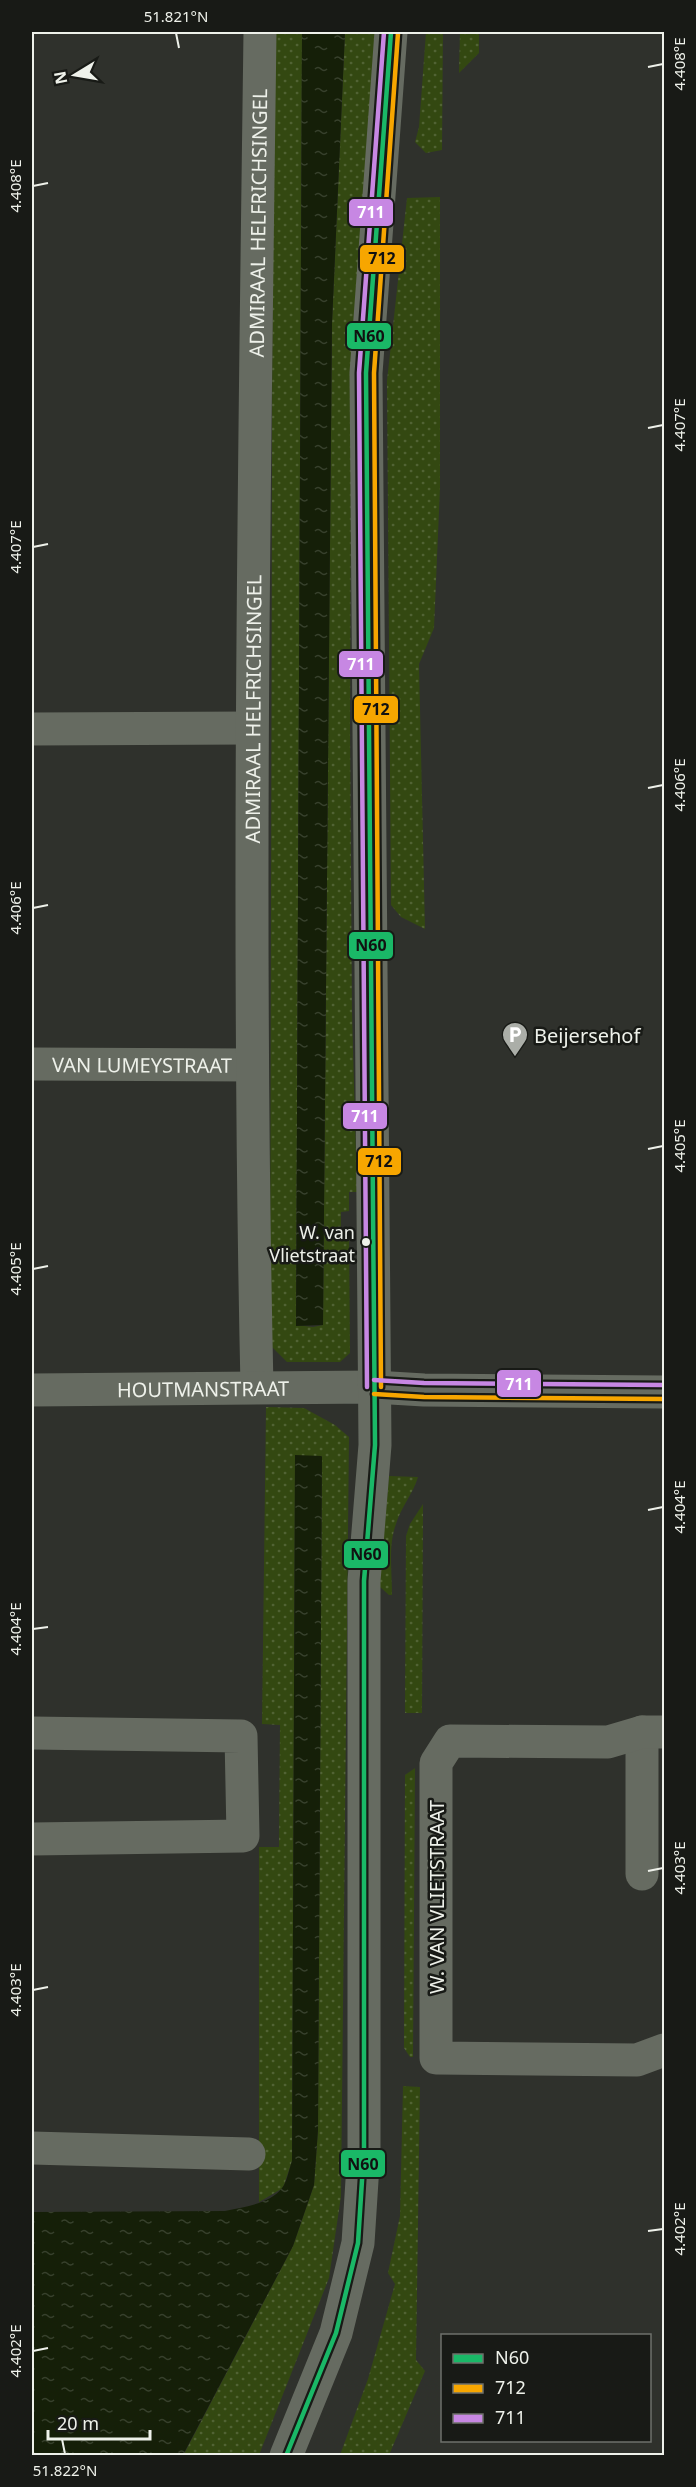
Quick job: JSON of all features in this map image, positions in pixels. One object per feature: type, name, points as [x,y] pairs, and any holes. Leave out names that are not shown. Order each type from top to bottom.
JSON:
[{"type":"street","name":"ADMIRAAL HELFRICHSINGEL","points":[[257,1387],[252,1065],[251,728],[260,32]]},
{"type":"street","points":[[286,2456],[336,2332],[358,2243],[364,2149],[364,1581],[375,1445],[366,374],[391,32]]},
{"type":"street","points":[[32,729],[251,728]]},
{"type":"street","name":"VAN LUMEYSTRAAT","points":[[32,1064],[252,1065]]},
{"type":"street","name":"HOUTMANSTRAAT","points":[[32,1390],[374,1387],[424,1390],[664,1392]]},
{"type":"street","points":[[642,1874],[653,1732]]},
{"type":"street","name":"W. VAN VLIETSTRAAT","points":[[653,1732],[608,1742],[450,1741],[436,1763],[436,2058],[637,2060],[664,2050]]},
{"type":"street","points":[[32,1733],[241,1736],[243,1836],[32,1839]]},
{"type":"street","points":[[32,2148],[249,2154]]},
{"type":"green space","points":[[273,32],[302,32],[296,1325],[313,1327],[323,1325],[332,324],[345,32],[379,32],[351,454],[352,1013],[357,1192],[349,1192],[349,1211],[341,1212],[341,1232],[349,1232],[350,1353],[340,1362],[287,1362],[270,1345]]},
{"type":"green space","points":[[426,32],[443,32],[442,150],[426,153],[415,142],[419,127]]},
{"type":"green space","points":[[460,32],[479,32],[479,53],[459,73]]},
{"type":"green space","points":[[440,197],[440,488],[434,628],[419,664],[425,929],[401,917],[391,905],[387,381],[407,198]]},
{"type":"green space","points":[[266,1407],[304,1408],[335,1425],[349,1437],[341,2196],[329,2278],[259,2455],[183,2456],[293,2246],[314,2185],[318,2130],[322,1456],[295,1456],[292,2161],[283,2188],[259,2202],[259,1847],[279,1847],[280,1725],[262,1724]]},
{"type":"green space","points":[[389,1476],[418,1477],[398,1518],[394,1532],[391,1550],[392,1595],[379,1586]]},
{"type":"green space","points":[[423,1504],[422,1713],[405,1713],[406,1536],[410,1524]]},
{"type":"green space","points":[[415,1768],[413,2057],[410,2057],[404,2048],[405,1775]]},
{"type":"green space","points":[[403,2086],[420,2087],[416,2360],[425,2371],[389,2455],[340,2455],[368,2379],[395,2284],[388,2273],[400,2216]]},
{"type":"water","points":[[302,32],[345,32],[332,324],[323,1325],[296,1326]]},
{"type":"water","points":[[295,1455],[322,1456],[318,2130],[314,2185],[293,2246],[183,2455],[32,2455],[32,2212],[225,2211],[271,2198],[282,2188],[292,2161]]},
{"type":"transit line","name":"711","points":[[367,1387],[359,373],[384,32]]},
{"type":"transit line","name":"N60","points":[[286,2456],[336,2333],[358,2243],[364,2149],[364,1581],[375,1445],[366,373],[391,32]]},
{"type":"transit line","name":"712","points":[[381,1387],[374,373],[398,33]]},
{"type":"transit line","name":"711","points":[[374,1380],[424,1383],[664,1385]]},
{"type":"transit line","name":"712","points":[[374,1394],[424,1397],[664,1399]]},
{"type":"place","name":"Beijersehof","points":[[515,1058]]},
{"type":"place","name":"W. van Vlietstraat","points":[[366,1242]]}]
